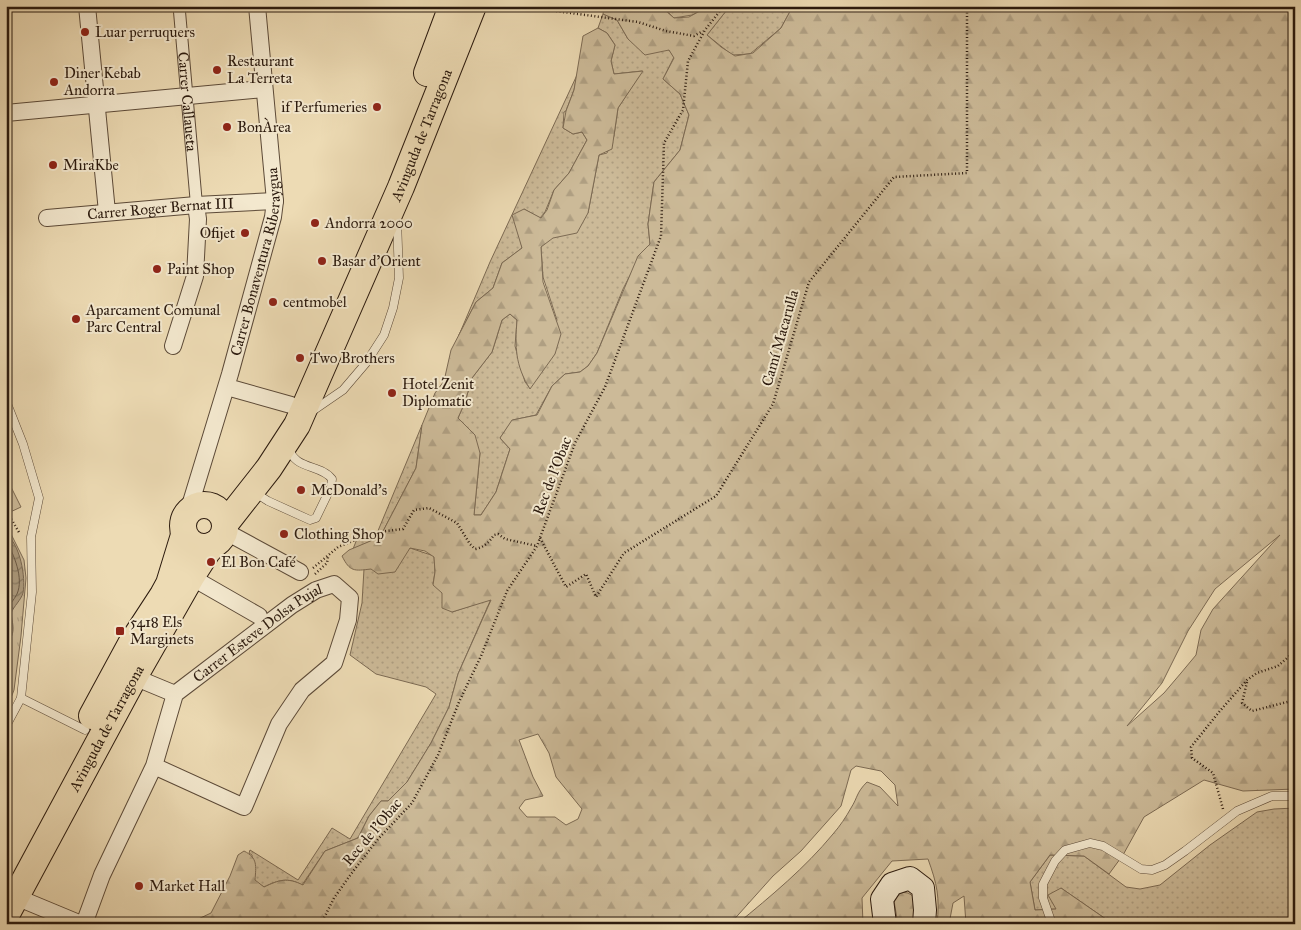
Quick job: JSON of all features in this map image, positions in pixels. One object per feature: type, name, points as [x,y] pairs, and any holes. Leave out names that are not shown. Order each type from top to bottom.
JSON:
[{"type":"highway","name":"Avinguda de Tarragona","points":[[10,896],[206,552],[208,526],[251,490],[290,438],[296,410],[452,6]]},
{"type":"highway","name":"Avinguda de Tarragona","points":[[10,896],[84,730],[134,640],[225,499],[262,456],[296,410],[400,187],[473,6]]},
{"type":"main road","points":[[885,924],[882,899],[892,884],[910,878],[923,888],[924,924]]},
{"type":"street","points":[[87,6],[107,212]]},
{"type":"street","name":"Carrer Callaueta","points":[[173,346],[196,276],[198,219],[179,6]]},
{"type":"street","name":"Carrer Bonaventura Riberaygua","points":[[208,526],[227,387],[258,277],[273,217],[275,200],[263,88],[257,6]]},
{"type":"street","points":[[12,113],[263,88]]},
{"type":"street","name":"Carrer Roger Bernat III","points":[[47,218],[196,202],[275,200]]},
{"type":"street","points":[[227,387],[296,410]]},
{"type":"street","points":[[208,526],[230,534],[300,572]]},
{"type":"street","points":[[191,577],[259,616]]},
{"type":"street","name":"Carrer Esteve Dolsa Pujal","points":[[154,766],[244,806],[279,724],[302,690],[334,663],[348,620],[350,598],[334,584],[316,590],[292,605],[175,694]]},
{"type":"street","points":[[10,896],[83,924],[102,875],[154,766],[175,694],[134,677]]},
{"type":"lane","points":[[296,410],[308,414],[342,390],[366,363],[384,335],[393,308],[399,278],[397,219],[400,187]]},
{"type":"lane","points":[[6,401],[23,444],[39,498],[31,537],[32,592],[21,698],[6,726]]},
{"type":"lane","points":[[251,490],[268,501],[310,520],[316,518],[331,487],[332,479],[329,475],[306,467],[296,460],[291,455],[289,449],[290,438]]},
{"type":"lane","points":[[21,698],[84,730]]},
{"type":"lane","points":[[1052,924],[1043,898],[1043,884],[1055,861],[1065,850],[1090,843],[1103,846],[1141,869],[1152,870],[1165,865],[1237,811],[1272,796],[1295,796]]},
{"type":"path","points":[[518,6],[638,22],[666,31],[694,36],[704,30]]},
{"type":"path","name":"Rec de l'Obac","points":[[320,924],[334,898],[351,874],[378,839],[412,803],[438,755],[507,591],[540,537],[576,443],[605,388],[661,236],[664,143],[683,110],[688,61],[704,30],[724,6]]},
{"type":"path","name":"Camí Macarulla","points":[[540,537],[566,587],[586,574],[596,597],[624,553],[716,496],[773,404],[809,282],[894,178],[967,172],[967,6]]},
{"type":"path","points":[[300,572],[310,570],[338,547],[360,538],[374,536],[378,532],[404,529],[414,510],[429,508],[457,523],[475,549],[481,548],[488,543],[494,534],[498,534],[505,539],[536,546]]},
{"type":"path","points":[[7,512],[31,556]]},
{"type":"path","points":[[1226,820],[1213,773],[1192,758],[1191,747],[1247,680],[1257,673],[1278,666],[1295,652]]},
{"type":"path","points":[[1247,680],[1242,703],[1252,711],[1295,700]]},
{"type":"green space","points":[[604,6],[660,6],[674,18],[689,17],[709,6],[730,6],[707,35],[735,56],[753,53],[781,28],[793,6],[1295,6],[1295,789],[1243,791],[1204,780],[1144,817],[1123,855],[1109,874],[1084,856],[1050,855],[1030,882],[1035,910],[1056,909],[1048,895],[1061,888],[1113,924],[966,924],[964,896],[953,903],[949,924],[937,924],[937,891],[928,859],[892,861],[862,898],[863,924],[737,924],[787,881],[836,831],[867,782],[880,787],[898,806],[895,785],[881,771],[856,766],[851,770],[841,806],[801,851],[773,876],[730,924],[192,924],[194,921],[211,913],[230,876],[238,855],[244,851],[254,860],[256,867],[255,880],[264,887],[283,880],[303,885],[325,851],[358,838],[369,816],[381,801],[388,801],[407,782],[431,743],[449,707],[458,674],[491,600],[452,612],[442,608],[442,593],[433,585],[435,572],[434,557],[425,551],[410,548],[395,572],[378,574],[371,569],[360,570],[350,568],[342,556],[349,550],[380,537],[416,468],[422,425],[435,393],[444,381],[451,350],[476,302],[493,288],[502,263],[522,248],[512,215],[524,209],[541,218],[547,210],[554,190],[569,173],[587,140],[582,132],[573,134],[563,128],[566,111],[574,90],[583,36],[598,28],[607,33],[615,45],[611,61],[614,74],[643,71],[618,108],[612,149],[599,155],[588,213],[577,233],[553,238],[541,247],[543,282],[561,334],[555,354],[530,389],[521,372],[517,356],[517,320],[510,314],[502,320],[492,352],[472,378],[458,418],[475,435],[480,453],[474,515],[481,515],[496,492],[510,449],[500,438],[512,420],[537,415],[552,386],[565,374],[580,372],[588,366],[597,353],[638,256],[650,244],[648,224],[654,182],[680,150],[689,115],[680,94],[663,79],[674,58],[669,50],[645,55],[628,39],[617,20],[603,14]],"holes":[[[1280,535],[1213,609],[1201,630],[1196,655],[1164,693],[1127,726],[1162,683],[1188,631],[1215,589]],[[538,734],[549,753],[556,777],[582,809],[578,819],[566,825],[555,817],[527,817],[519,808],[525,800],[543,796],[533,777],[519,740]]]},
{"type":"green space","points":[[662,6],[709,6],[692,15],[674,18]]},
{"type":"green space","points":[[730,6],[793,6],[781,28],[750,54],[732,55],[707,35]]},
{"type":"green space","points":[[603,14],[617,20],[628,39],[669,50],[674,57],[663,79],[680,94],[689,115],[680,150],[654,182],[648,224],[650,244],[641,254],[623,289],[597,353],[588,366],[580,372],[565,374],[552,386],[536,415],[513,420],[500,438],[510,449],[496,492],[481,515],[474,515],[480,453],[458,418],[472,378],[492,352],[502,320],[510,314],[517,320],[515,346],[525,382],[530,388],[557,320],[543,277],[541,247],[551,236],[588,213],[599,155],[607,153],[614,136],[618,108],[642,71],[614,74],[611,61],[615,45],[607,33],[598,28]]},
{"type":"green space","points":[[577,75],[574,90],[564,112],[563,128],[573,134],[582,132],[587,140],[569,173],[554,190],[545,212],[540,218],[524,209],[520,238],[522,248],[502,263],[493,288],[476,302],[459,335],[490,262]]},
{"type":"green space","points":[[422,425],[416,468],[380,537],[353,549],[359,534],[375,538]]},
{"type":"green space","points":[[6,477],[21,507],[6,514]]},
{"type":"green space","points":[[6,524],[24,560],[26,578],[14,690],[6,711]]},
{"type":"green space","points":[[410,548],[434,556],[435,572],[433,584],[443,591],[452,612],[491,599],[458,674],[449,707],[431,743],[407,782],[388,801],[381,801],[369,816],[358,838],[325,851],[302,885],[283,880],[264,887],[253,880],[250,850],[298,880],[332,828],[350,839],[436,694],[426,687],[376,674],[350,655],[362,603],[364,569]]},
{"type":"green space","points":[[1295,808],[1295,924],[1113,924],[1061,888],[1057,909],[1035,910],[1030,882],[1050,855],[1084,856],[1126,887],[1140,889],[1160,885],[1210,845],[1257,812]]},
{"type":"green space","points":[[900,892],[913,896],[915,924],[898,924],[894,901]]},
{"type":"water","points":[[6,534],[15,545],[21,561],[24,586],[22,596],[11,613],[13,633],[6,645]]},
{"type":"place","name":"Luar perruquers","points":[[85,32]]},
{"type":"place","name":"Restaurant La Terreta","points":[[217,70]]},
{"type":"place","name":"Diner Kebab Andorra","points":[[54,82]]},
{"type":"place","name":"if Perfumeries","points":[[377,107]]},
{"type":"place","name":"BonÀrea","points":[[227,127]]},
{"type":"place","name":"MiraKbe","points":[[53,165]]},
{"type":"place","name":"Andorra 2000","points":[[315,223]]},
{"type":"place","name":"Ofijet","points":[[245,233]]},
{"type":"place","name":"Basar d'Orient","points":[[322,261]]},
{"type":"place","name":"Paint Shop","points":[[157,269]]},
{"type":"place","name":"centmobel","points":[[273,302]]},
{"type":"place","name":"Aparcament Comunal Parc Central","points":[[76,319]]},
{"type":"place","name":"Two Brothers","points":[[300,358]]},
{"type":"place","name":"Hotel Zenit Diplomatic","points":[[392,393]]},
{"type":"place","name":"McDonald's","points":[[301,490]]},
{"type":"place","name":"Clothing Shop","points":[[284,534]]},
{"type":"place","name":"El Bon Café","points":[[211,562]]},
{"type":"place","name":"5418 Els Marginets","points":[[120,631]]},
{"type":"place","name":"Market Hall","points":[[139,886]]}]
